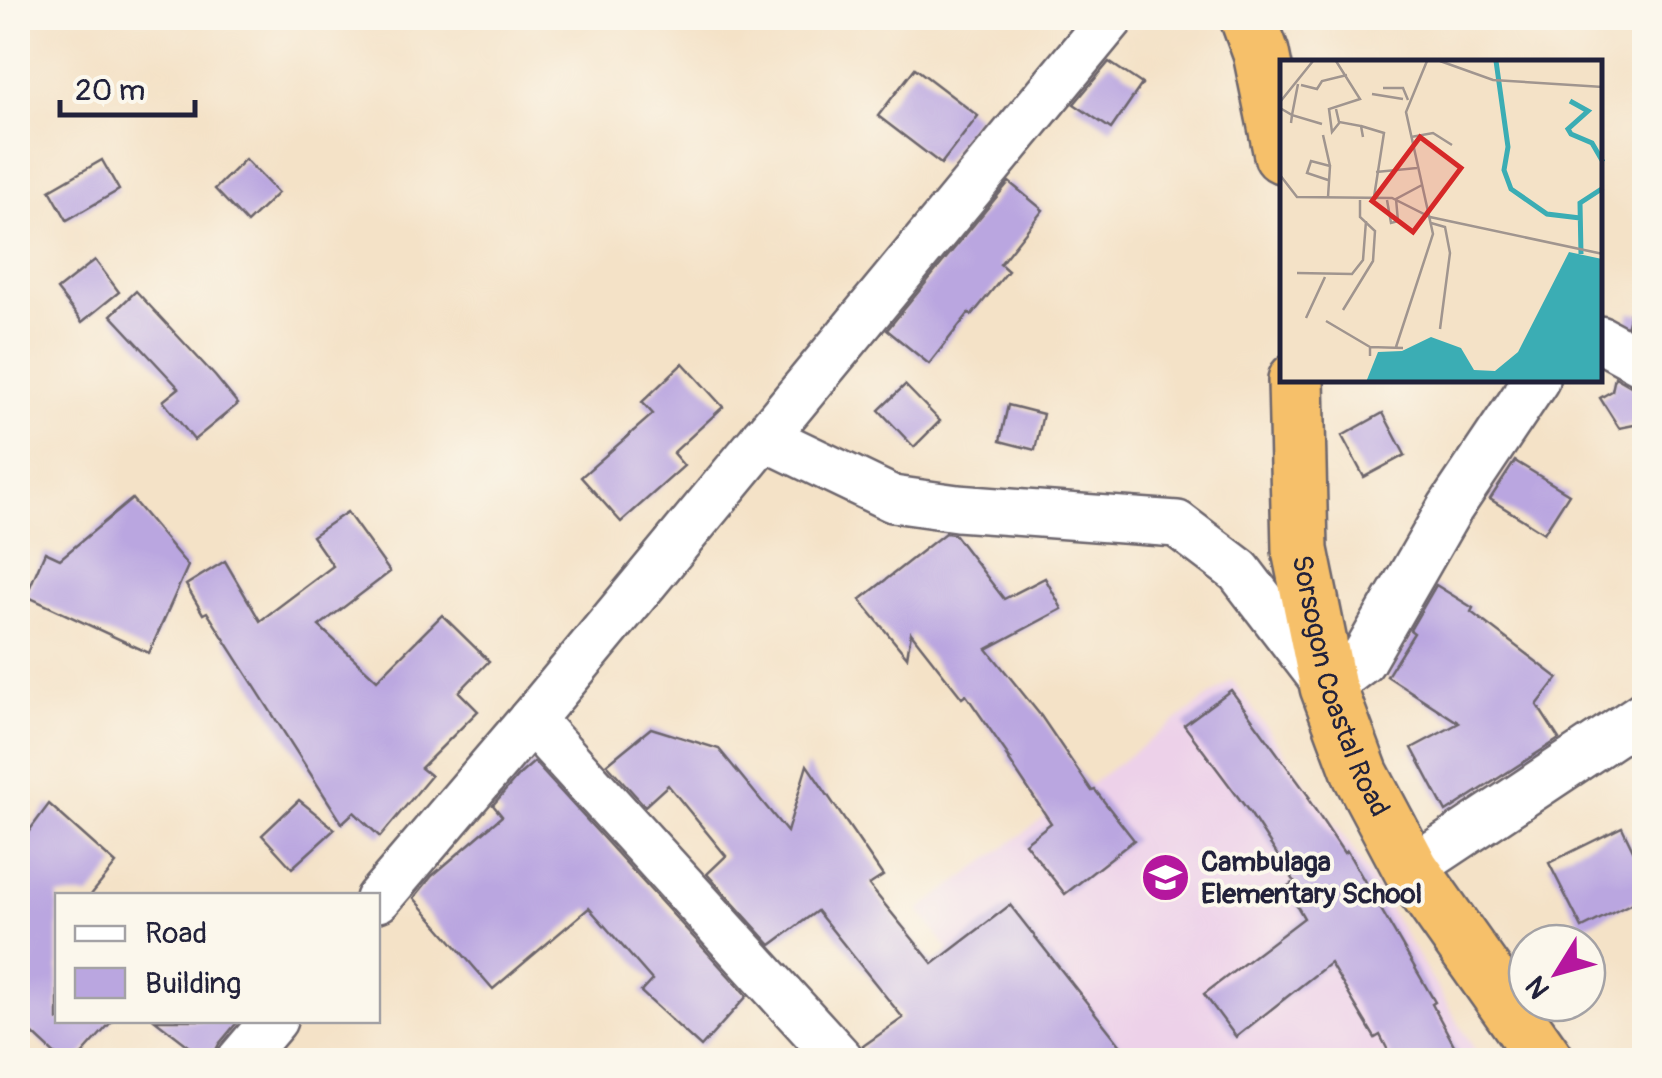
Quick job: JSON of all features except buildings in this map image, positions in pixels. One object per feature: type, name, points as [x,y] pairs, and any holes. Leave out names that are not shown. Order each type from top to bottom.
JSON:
[{"type":"highway","points":[[1248,18],[1261,52],[1280,145]]},
{"type":"highway","name":"Sorsogon Coastal Road","points":[[1296,382],[1300,550],[1328,687],[1361,775],[1410,869],[1546,1060]]},
{"type":"street","points":[[380,897],[531,720],[1111,18]]},
{"type":"street","points":[[1602,341],[1644,362]]},
{"type":"street","points":[[764,437],[893,499],[957,508],[1178,524],[1240,572],[1328,687],[1362,661],[1450,508],[1535,382]]},
{"type":"street","points":[[1410,869],[1644,714]]},
{"type":"street","points":[[531,720],[841,1060]]},
{"type":"street","points":[[240,1060],[271,1023]]},
{"type":"shaded area","name":"Cambulaga Elementary School","points":[[1232,680],[1351,847],[1481,1060],[1030,1060],[919,910]]},
{"type":"place","name":"Cambulaga Elementary School","points":[[1166,878]]}]
